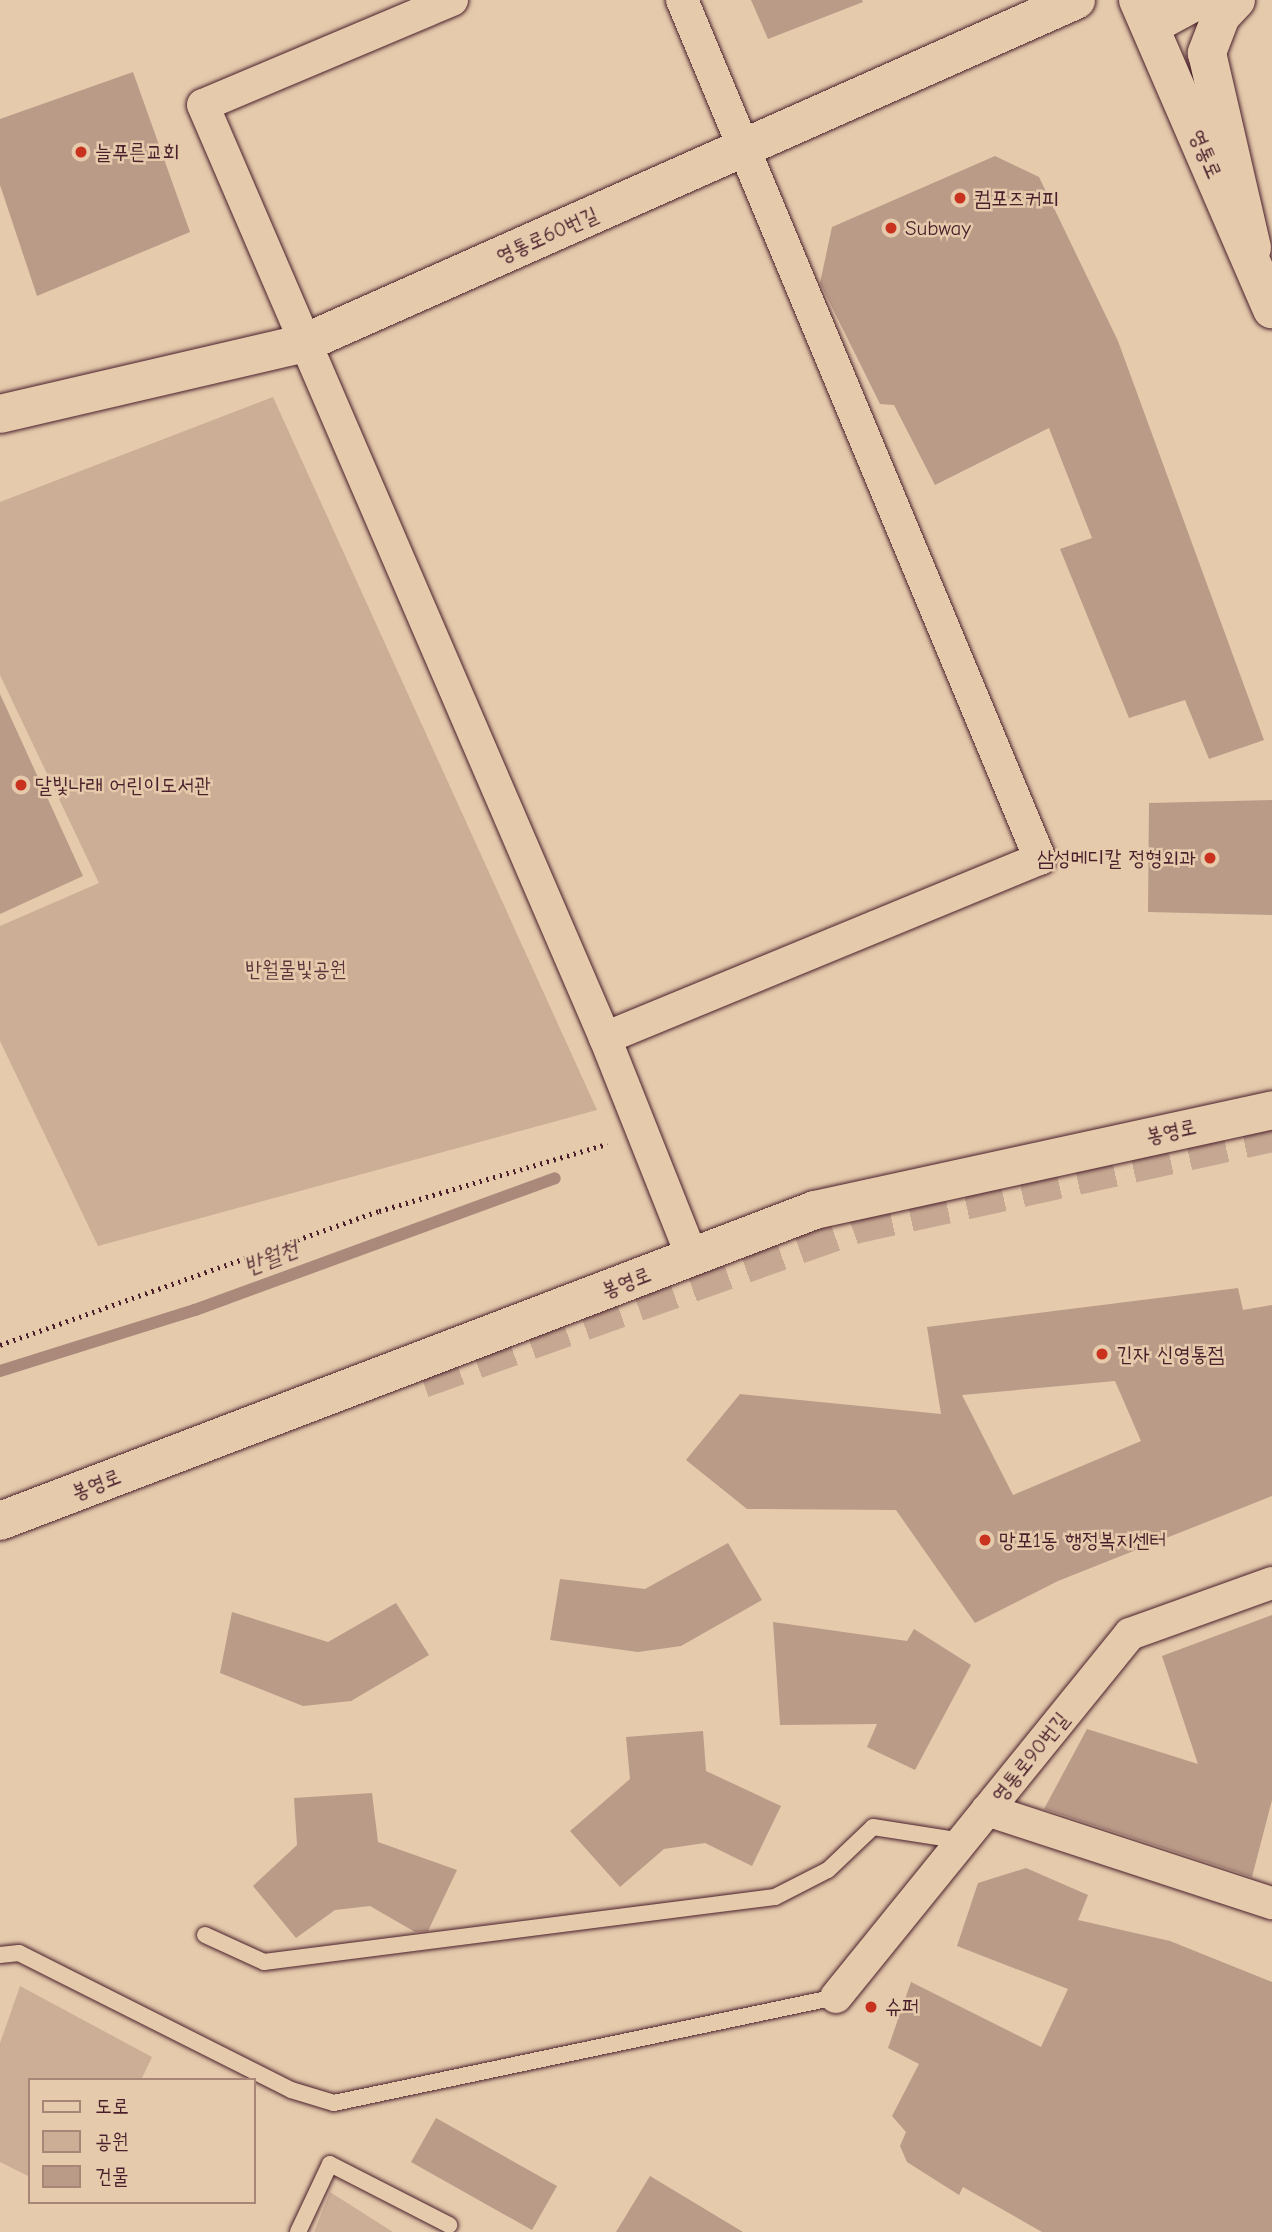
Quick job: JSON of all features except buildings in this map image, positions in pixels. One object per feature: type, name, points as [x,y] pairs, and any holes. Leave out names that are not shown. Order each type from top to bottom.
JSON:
[{"type":"main road","name":"영통로60번길","points":[[0,414],[302,344],[1076,0]]},
{"type":"main road","points":[[1145,13],[1198,0]]},
{"type":"main road","points":[[1236,0],[1220,16],[1207,53],[1248,212],[1255,271]]},
{"type":"main road","name":"영통로","points":[[1145,13],[1272,309]]},
{"type":"main road","name":"봉영로","points":[[0,1521],[815,1210],[1272,1110]]},
{"type":"street","points":[[452,0],[417,7],[203,105],[302,344],[605,1038],[692,1257]]},
{"type":"street","points":[[605,1038],[1040,859],[682,0]]},
{"type":"street","name":"영통로90번길","points":[[836,1997],[1130,1634],[1272,1583]]},
{"type":"street","points":[[987,1810],[1272,1903]]},
{"type":"lane","points":[[205,1935],[264,1962],[775,1897],[828,1870],[873,1827],[962,1841]]},
{"type":"lane","points":[[0,1955],[19,1953],[291,2090],[334,2103],[836,1997]]},
{"type":"lane","points":[[298,2232],[330,2164],[449,2225]]},
{"type":"path","points":[[0,1345],[379,1211],[644,1133]]},
{"type":"green space","name":"반월물빛공원","points":[[273,397],[597,1110],[98,1246],[0,1041],[0,926],[99,883],[0,675],[0,502]]},
{"type":"green space","points":[[20,1986],[152,2057],[142,2078],[28,2078],[28,2176],[0,2162],[0,2043]]},
{"type":"green space","points":[[330,2192],[393,2232],[314,2232]]},
{"type":"waterway","name":"반월천","points":[[0,1371],[195,1310],[555,1178]]},
{"type":"tunnel","points":[[422,1379],[854,1225],[1272,1133]]},
{"type":"place","name":"늘푸른교회","points":[[81,152]]},
{"type":"place","name":"컴포즈커피","points":[[960,198]]},
{"type":"place","name":"Subway","points":[[891,228]]},
{"type":"place","name":"달빛나래 어린이도서관","points":[[21,785]]},
{"type":"place","name":"삼성메디칼 정형외과","points":[[1210,858]]},
{"type":"place","name":"긴자 신영통점","points":[[1102,1354]]},
{"type":"place","name":"망포1동 행정복지센터","points":[[985,1540]]},
{"type":"place","name":"슈퍼","points":[[871,2007]]}]
